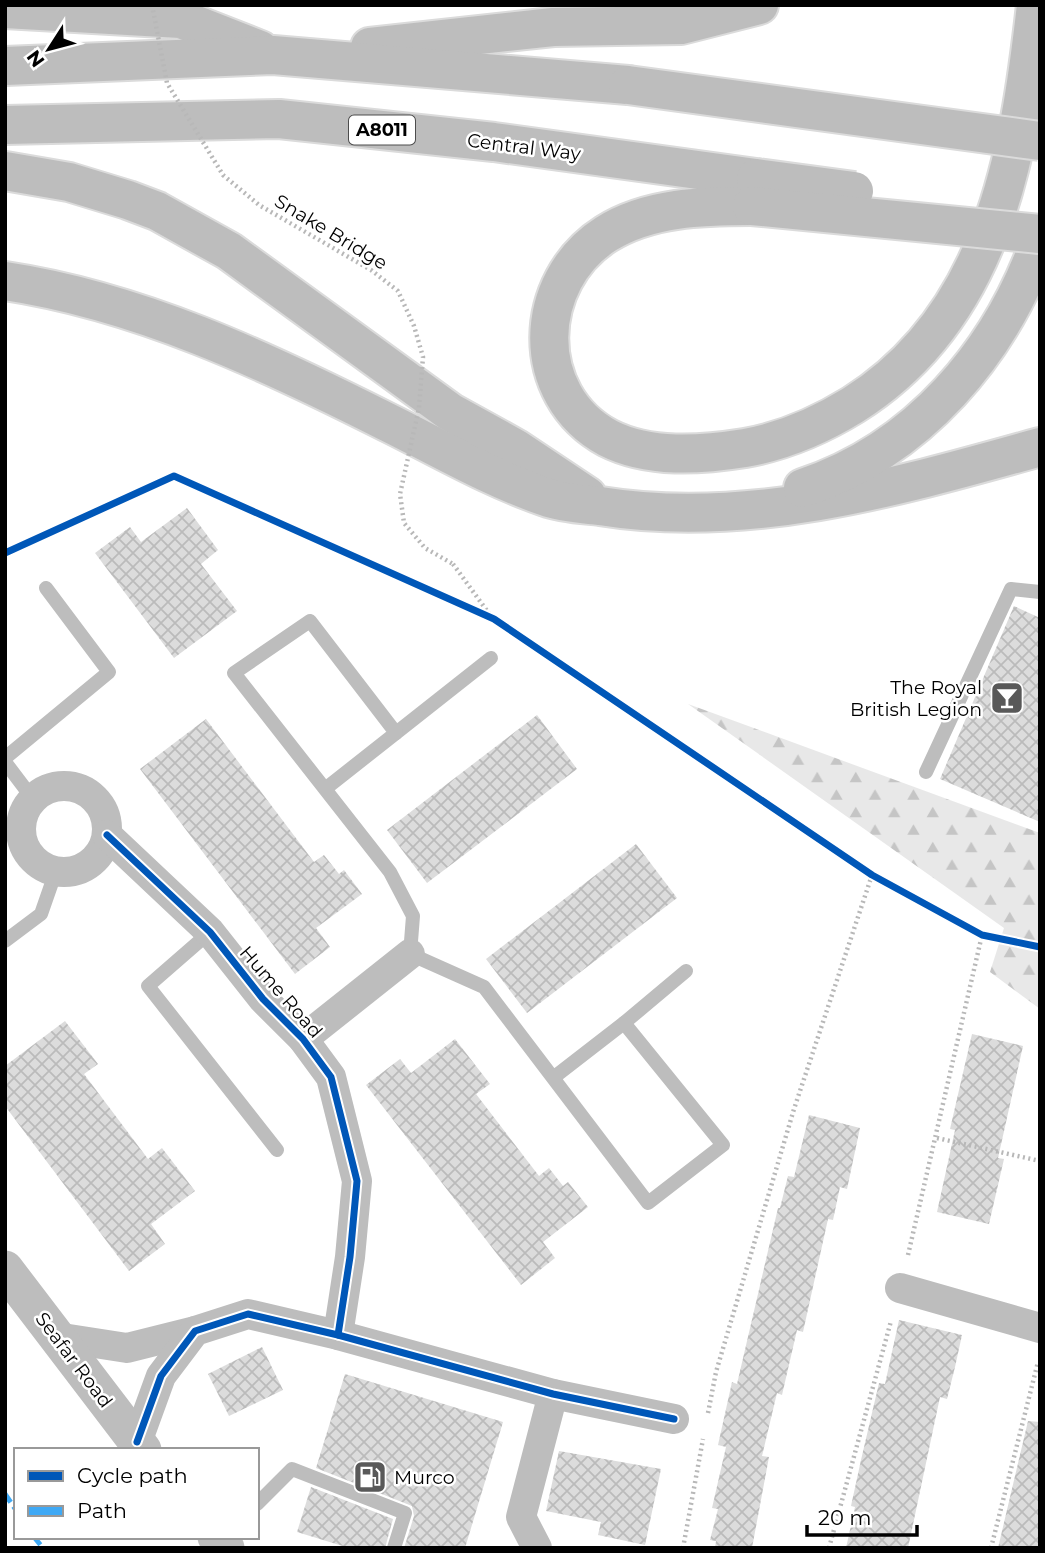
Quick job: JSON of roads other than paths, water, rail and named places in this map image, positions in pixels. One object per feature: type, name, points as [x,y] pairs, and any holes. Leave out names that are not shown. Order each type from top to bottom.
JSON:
[{"type":"main road","points":[[5,66],[284,56],[513,30],[681,25],[759,5]]},
{"type":"main road","points":[[1036,5],[1025,105],[1006,177],[980,259],[962,294],[920,350],[872,393],[803,431],[773,443],[735,450],[662,453],[631,448],[606,437],[585,421],[567,398],[554,372],[548,343],[550,314],[560,285],[580,258],[604,235],[633,221],[754,192],[1040,234]]},
{"type":"main road","points":[[5,9],[181,19],[284,56],[628,85],[1040,141]]},
{"type":"main road","name":"Central Way","points":[[5,125],[279,119],[494,142],[754,192],[1040,216]]},
{"type":"main road","points":[[5,171],[69,182],[128,200],[157,211],[229,251],[450,412],[515,448],[604,507]]},
{"type":"main road","points":[[703,515],[812,485],[894,442],[925,417],[979,358],[1002,325],[1028,275],[1040,241]]},
{"type":"main road","points":[[5,281],[121,308],[242,353],[547,498],[604,507],[703,515],[804,504],[952,472],[1040,447]]},
{"type":"street","points":[[51,788],[79,788],[101,807],[106,820],[107,835],[103,848],[83,867],[56,871],[32,858],[24,845],[22,818],[33,799],[51,788]]},
{"type":"street","name":"Hume Road","points":[[107,835],[210,932],[263,999],[303,1038],[331,1077],[357,1181],[350,1257],[338,1335]]},
{"type":"street","points":[[303,1038],[410,954]]},
{"type":"street","name":"Seafar Road","points":[[5,1269],[140,1446]]},
{"type":"street","points":[[900,1288],[1040,1328]]},
{"type":"street","points":[[56,1337],[127,1348],[248,1314],[338,1335],[553,1394],[674,1419]]},
{"type":"street","points":[[140,1446],[161,1377],[195,1331]]},
{"type":"street","points":[[537,1548],[521,1517],[553,1394]]},
{"type":"lane","points":[[33,799],[5,760],[109,672],[46,588]]},
{"type":"lane","points":[[926,772],[1011,589],[1040,592]]},
{"type":"lane","points":[[396,733],[310,621],[234,673],[390,872],[413,916],[410,954],[484,987],[648,1203],[723,1146],[624,1023]]},
{"type":"lane","points":[[326,789],[491,658]]},
{"type":"lane","points":[[5,941],[41,914],[56,871]]},
{"type":"lane","points":[[210,932],[148,986],[277,1150]]},
{"type":"lane","points":[[553,1078],[686,971]]},
{"type":"lane","points":[[259,1501],[292,1469],[404,1513],[394,1548]]},
{"type":"place","name":"The Royal British Legion","points":[[1007,698]]},
{"type":"place","name":"Murco","points":[[370,1477]]}]
